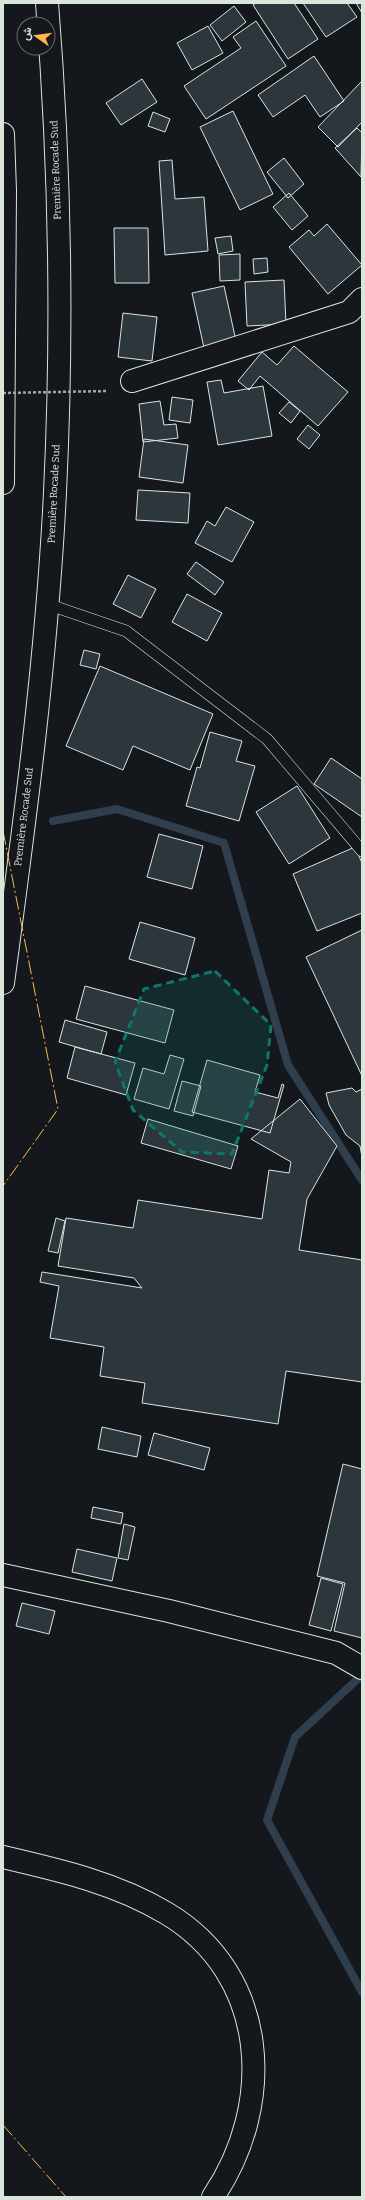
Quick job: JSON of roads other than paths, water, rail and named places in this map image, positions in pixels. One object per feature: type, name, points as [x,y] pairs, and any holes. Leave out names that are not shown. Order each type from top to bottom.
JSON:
[{"type":"main road","name":"Première Rocade Sud","points":[[3,983],[29,783],[47,604],[55,494],[60,375],[56,139],[47,3]]},
{"type":"main road","points":[[3,134],[5,192],[3,483]]},
{"type":"main road","points":[[132,381],[349,312],[362,299]]},
{"type":"main road","points":[[3,1575],[168,1611],[336,1652],[362,1668]]},
{"type":"main road","points":[[3,1857],[92,1880],[147,1902],[166,1913],[190,1931],[216,1958],[228,1977],[247,2019],[252,2042],[254,2090],[244,2138],[234,2161],[213,2197]]},
{"type":"main road","points":[[3,1870],[89,1892],[141,1914],[176,1936],[192,1950],[217,1984],[234,2023],[239,2044],[240,2088],[237,2111],[223,2155],[196,2197]]},
{"type":"lane","points":[[47,604],[126,631],[267,739],[362,851]]},
{"type":"waterway","points":[[53,821],[117,809],[224,843],[288,1065],[362,1180]]},
{"type":"waterway","points":[[362,1675],[295,1737],[267,1820],[362,1992]]}]
